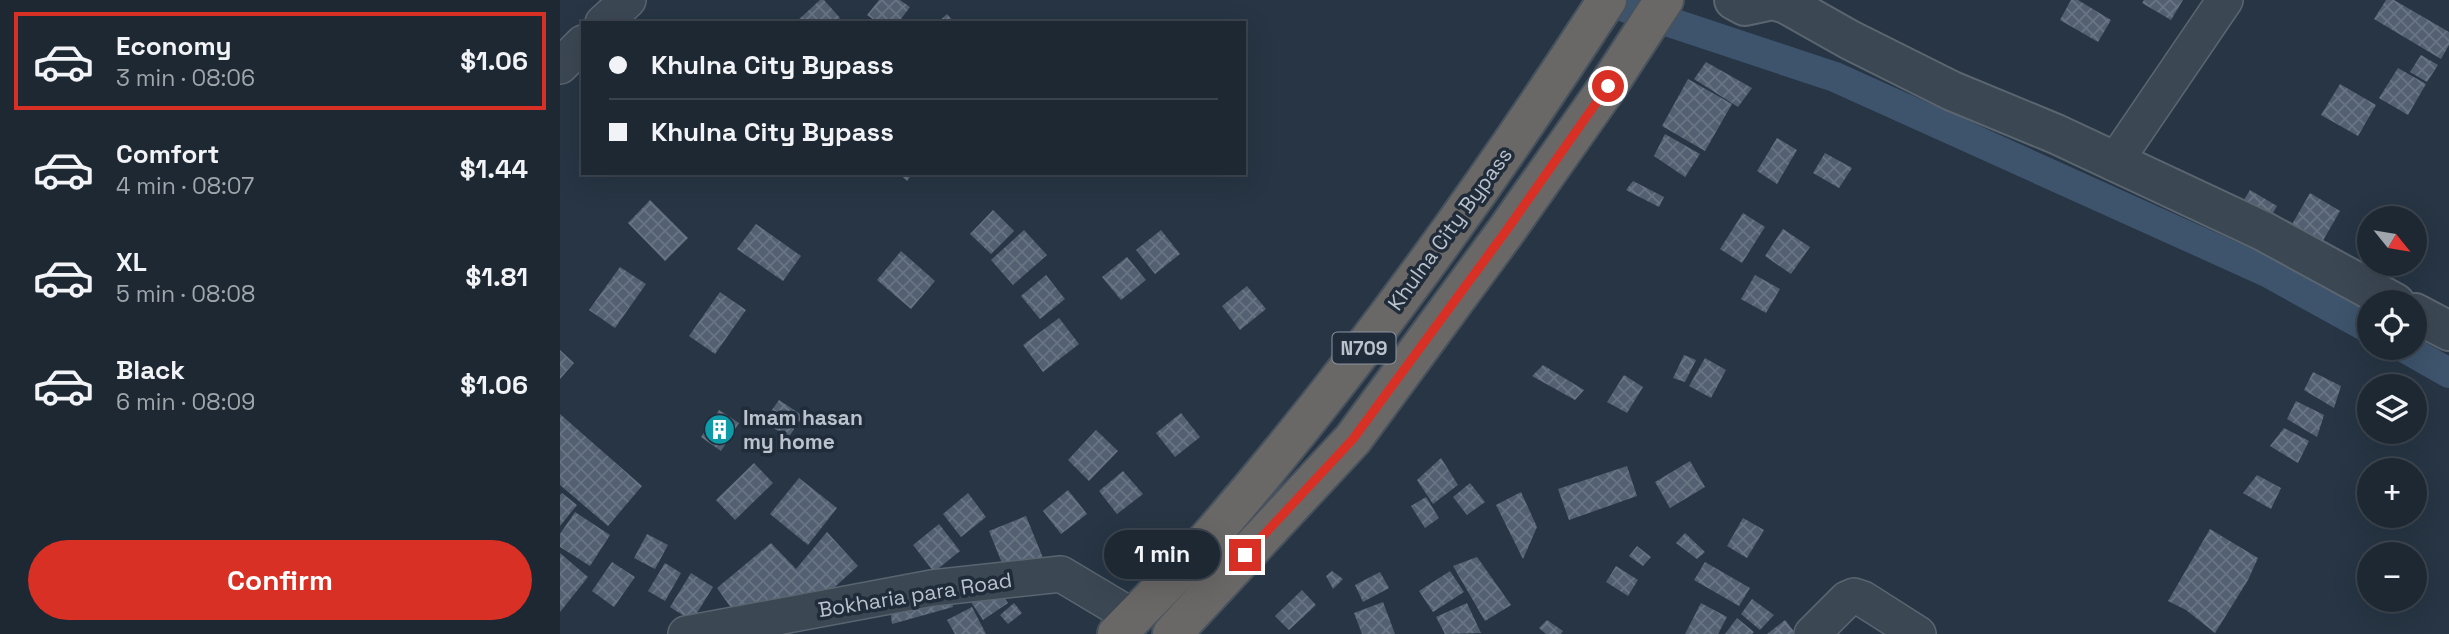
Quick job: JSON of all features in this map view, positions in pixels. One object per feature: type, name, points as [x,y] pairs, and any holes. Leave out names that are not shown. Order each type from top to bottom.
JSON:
[{"type":"highway","name":"Khulna City Bypass","points":[[1125,626],[1215,532],[1336,386],[1455,224],[1607,0]]},
{"type":"highway","name":"N709","points":[[1173,633],[1353,439],[1506,231],[1608,86],[1664,0]]},
{"type":"street","points":[[606,21],[628,0]]},
{"type":"street","points":[[1734,0],[1745,6],[1773,0],[1786,4],[1850,40],[1952,90],[2056,134],[2263,232],[2371,290]]},
{"type":"street","points":[[2114,163],[2225,0]]},
{"type":"street","points":[[560,66],[581,45]]},
{"type":"street","points":[[2427,319],[2449,331]]},
{"type":"street","name":"Bokharia para Road","points":[[686,634],[932,588],[1061,574],[1125,626]]},
{"type":"street","points":[[1812,634],[1847,599],[1854,596],[1918,634]]},
{"type":"building","points":[[820,0],[824,0],[840,18],[836,21],[797,21]]},
{"type":"building","points":[[879,0],[900,0],[910,7],[900,21],[875,21],[867,15]]},
{"type":"building","points":[[2071,0],[2078,0],[2111,20],[2098,42],[2060,20]]},
{"type":"building","points":[[2144,0],[2183,0],[2171,20],[2142,3]]},
{"type":"building","points":[[2386,0],[2394,0],[2449,32],[2449,45],[2441,59],[2374,19]]},
{"type":"building","points":[[947,14],[953,21],[939,21]]},
{"type":"building","points":[[2421,55],[2438,65],[2427,82],[2410,72]]},
{"type":"building","points":[[1706,62],[1752,88],[1738,107],[1694,79]]},
{"type":"building","points":[[2398,68],[2426,84],[2408,115],[2379,98]]},
{"type":"building","points":[[1688,79],[1732,104],[1705,151],[1662,126]]},
{"type":"building","points":[[2340,84],[2376,105],[2358,136],[2321,115]]},
{"type":"building","points":[[1665,134],[1700,154],[1685,177],[1654,156]]},
{"type":"building","points":[[1777,138],[1797,150],[1777,184],[1757,171]]},
{"type":"building","points":[[1825,153],[1852,168],[1839,188],[1813,173]]},
{"type":"building","points":[[900,175],[912,175],[907,181]]},
{"type":"building","points":[[1633,181],[1664,197],[1659,207],[1626,190]]},
{"type":"building","points":[[2250,190],[2277,206],[2257,241],[2229,224]]},
{"type":"building","points":[[2310,193],[2340,211],[2321,244],[2291,226]]},
{"type":"building","points":[[650,200],[688,238],[665,261],[628,223]]},
{"type":"building","points":[[993,210],[1014,231],[991,254],[970,234]]},
{"type":"building","points":[[1743,213],[1765,227],[1742,263],[1720,249]]},
{"type":"building","points":[[756,224],[801,256],[783,281],[737,249]]},
{"type":"building","points":[[1783,229],[1810,247],[1791,274],[1765,256]]},
{"type":"building","points":[[1024,230],[1047,255],[1013,285],[991,260]]},
{"type":"building","points":[[1161,230],[1180,254],[1155,274],[1136,250]]},
{"type":"building","points":[[901,251],[935,281],[911,309],[877,280]]},
{"type":"building","points":[[1127,257],[1146,280],[1121,300],[1102,277]]},
{"type":"building","points":[[620,267],[646,284],[615,328],[589,310]]},
{"type":"building","points":[[1046,275],[1065,299],[1040,319],[1021,296]]},
{"type":"building","points":[[1755,275],[1780,289],[1766,313],[1741,299]]},
{"type":"building","points":[[1247,286],[1266,309],[1240,330],[1222,306]]},
{"type":"building","points":[[720,292],[746,310],[715,354],[689,336]]},
{"type":"building","points":[[1059,318],[1079,344],[1043,372],[1023,345]]},
{"type":"building","points":[[560,350],[574,363],[560,379]]},
{"type":"building","points":[[1684,355],[1696,360],[1685,382],[1673,378]]},
{"type":"building","points":[[1705,358],[1726,370],[1711,398],[1689,386]]},
{"type":"building","points":[[1543,365],[1584,390],[1575,400],[1532,376]]},
{"type":"building","points":[[2313,372],[2341,386],[2334,408],[2304,390]]},
{"type":"building","points":[[1624,375],[1643,387],[1627,413],[1607,402]]},
{"type":"building","points":[[779,400],[803,416],[788,438],[764,421]]},
{"type":"building","points":[[2296,401],[2324,415],[2317,437],[2287,419]]},
{"type":"building","name":"Imam hasan my home","points":[[719,410],[739,423],[721,451],[701,437]]},
{"type":"building","points":[[1181,413],[1200,437],[1175,457],[1156,433]]},
{"type":"building","points":[[560,414],[642,486],[608,526],[560,485]]},
{"type":"building","points":[[2284,428],[2309,441],[2298,463],[2270,446]]},
{"type":"building","points":[[1096,430],[1118,451],[1089,481],[1068,460]]},
{"type":"building","points":[[1441,458],[1458,485],[1433,504],[1417,480]]},
{"type":"building","points":[[1690,461],[1705,487],[1670,508],[1655,482]]},
{"type":"building","points":[[754,463],[773,483],[735,520],[716,500]]},
{"type":"building","points":[[1627,466],[1637,496],[1569,520],[1558,489]]},
{"type":"building","points":[[1123,471],[1143,494],[1117,514],[1099,491]]},
{"type":"building","points":[[2257,475],[2281,488],[2271,509],[2243,493]]},
{"type":"building","points":[[799,478],[837,508],[808,545],[770,514]]},
{"type":"building","points":[[1470,483],[1485,502],[1467,515],[1453,497]]},
{"type":"building","points":[[1068,490],[1087,514],[1061,534],[1043,511]]},
{"type":"building","points":[[1521,492],[1537,527],[1523,559],[1496,505]]},
{"type":"building","points":[[562,493],[577,505],[560,526],[560,495]]},
{"type":"building","points":[[968,493],[986,517],[961,537],[943,514]]},
{"type":"building","points":[[1426,497],[1439,518],[1425,528],[1411,506]]},
{"type":"building","points":[[575,512],[610,535],[590,566],[560,547],[560,534]]},
{"type":"building","points":[[1026,516],[1043,558],[1006,573],[989,531]]},
{"type":"building","points":[[1743,518],[1764,530],[1747,558],[1727,546]]},
{"type":"building","points":[[939,524],[960,551],[934,572],[913,545]]},
{"type":"building","points":[[2210,529],[2258,558],[2248,580],[2215,633],[2186,610],[2168,601]]},
{"type":"building","points":[[827,532],[858,566],[827,594],[734,612],[717,588],[771,543],[796,569]]},
{"type":"building","points":[[1685,533],[1705,552],[1697,559],[1676,543]]},
{"type":"building","points":[[647,534],[668,545],[655,569],[634,558]]},
{"type":"building","points":[[1637,546],[1651,557],[1643,566],[1629,556]]},
{"type":"building","points":[[560,553],[588,577],[560,612]]},
{"type":"building","points":[[1477,557],[1511,605],[1485,621],[1453,566]]},
{"type":"building","points":[[612,562],[635,577],[614,607],[592,591]]},
{"type":"building","points":[[1705,562],[1750,588],[1739,606],[1694,580]]},
{"type":"building","points":[[665,563],[681,573],[665,601],[648,591]]},
{"type":"building","points":[[1616,566],[1638,580],[1628,596],[1606,582]]},
{"type":"building","points":[[1332,571],[1343,579],[1333,589],[1326,576]]},
{"type":"building","points":[[1450,571],[1464,592],[1433,612],[1419,591]]},
{"type":"building","points":[[1380,572],[1389,588],[1363,602],[1355,585]]},
{"type":"building","points":[[691,573],[713,587],[692,621],[670,607]]},
{"type":"building","points":[[995,585],[1008,603],[983,620],[971,602]]},
{"type":"building","points":[[950,590],[953,607],[892,624],[889,600]]},
{"type":"building","points":[[1302,590],[1316,605],[1289,630],[1275,616]]},
{"type":"building","points":[[1752,599],[1774,615],[1760,630],[1741,614]]},
{"type":"building","points":[[1383,602],[1395,634],[1362,634],[1354,613]]},
{"type":"building","points":[[1014,603],[1022,613],[1008,624],[1000,615]]},
{"type":"building","points":[[1467,603],[1481,633],[1445,634],[1436,617]]},
{"type":"building","points":[[1701,603],[1727,617],[1718,634],[1685,634]]},
{"type":"building","points":[[972,607],[986,634],[955,634],[947,620]]},
{"type":"building","points":[[1737,618],[1754,632],[1725,634]]},
{"type":"building","points":[[1547,620],[1563,631],[1561,634],[1546,634],[1539,628]]},
{"type":"building","points":[[1785,620],[1796,634],[1767,634]]},
{"type":"waterway","points":[[1603,0],[1835,77],[2267,272],[2357,322]]},
{"type":"waterway","points":[[2426,360],[2449,373]]},
{"type":"place","name":"Imam hasan my home","points":[[720,430]]},
{"type":"route","points":[[1245,555],[1353,439],[1506,231],[1608,86]]}]
